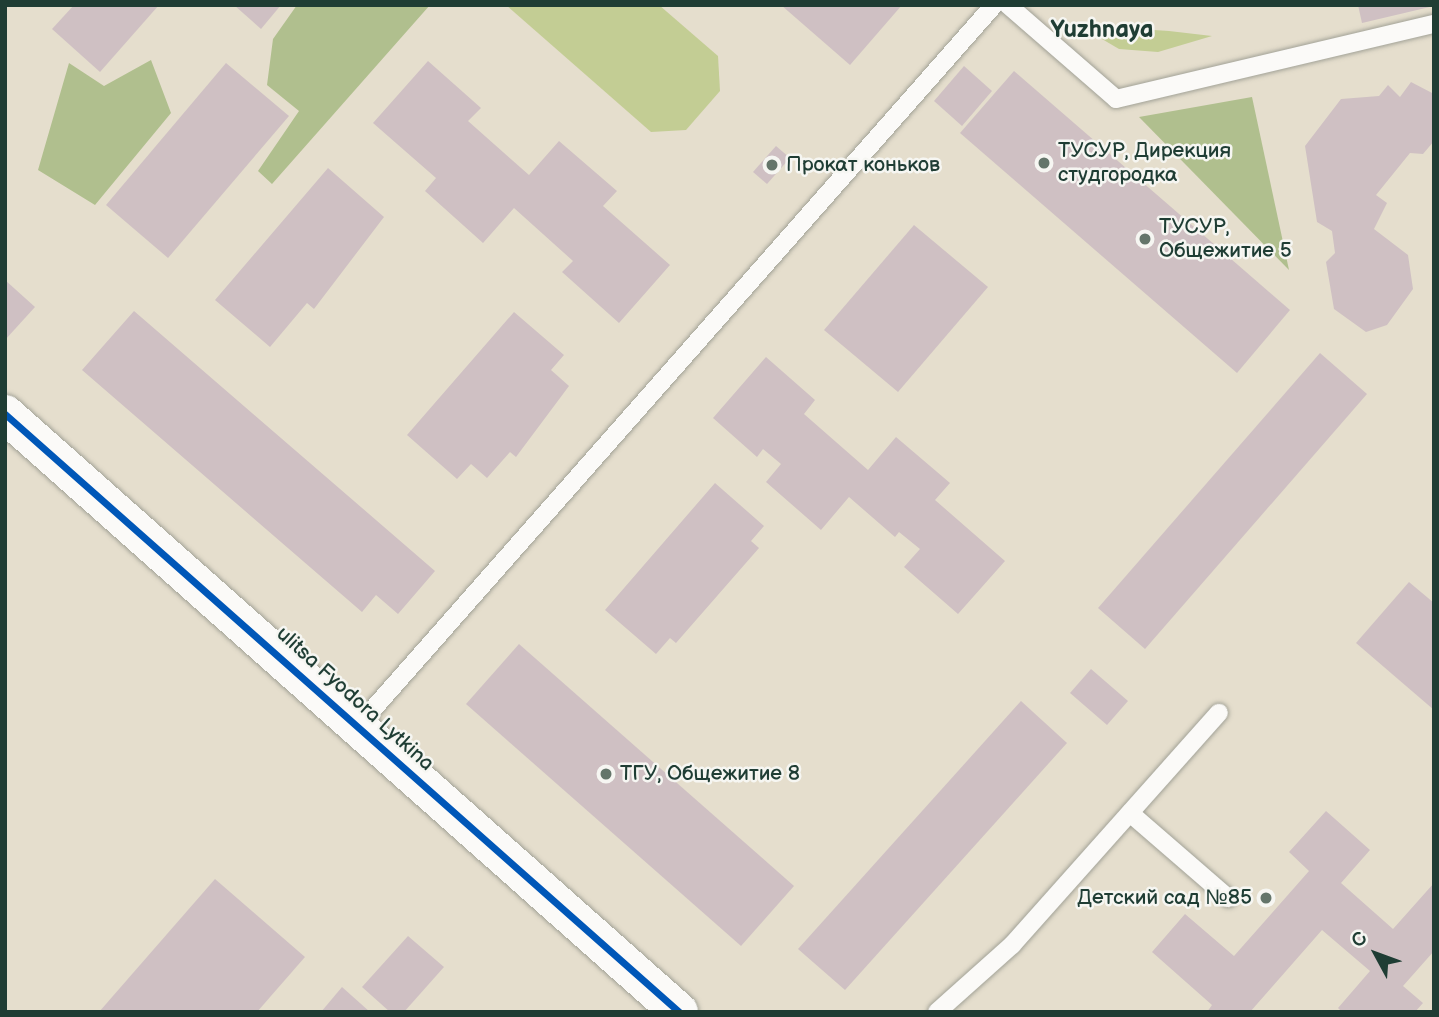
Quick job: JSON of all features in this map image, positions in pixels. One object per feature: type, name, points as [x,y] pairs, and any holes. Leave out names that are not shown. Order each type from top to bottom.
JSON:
[{"type":"street","name":"ulitsa Fyodora Lytkina","points":[[5,414],[359,725],[679,1012]]},
{"type":"lane","points":[[359,725],[994,5]]},
{"type":"lane","points":[[1008,5],[1116,99],[1434,24]]},
{"type":"lane","points":[[937,1012],[1012,945],[1219,713]]},
{"type":"lane","points":[[1130,813],[1228,898]]},
{"type":"green space","points":[[297,5],[430,5],[272,184],[258,171],[299,111],[267,85],[273,39]]},
{"type":"green space","points":[[506,5],[659,5],[718,56],[720,91],[686,130],[651,132]]},
{"type":"green space","points":[[1123,28],[1212,36],[1158,52],[1119,49],[1090,32]]},
{"type":"green space","points":[[151,60],[171,113],[95,205],[38,170],[69,63],[104,86]]},
{"type":"green space","points":[[1252,97],[1289,270],[1139,117]]},
{"type":"building","points":[[74,5],[159,5],[100,72],[52,29]]},
{"type":"building","points":[[234,5],[281,5],[261,29]]},
{"type":"building","points":[[781,5],[902,5],[850,65]]},
{"type":"building","points":[[1358,5],[1434,5],[1434,6],[1362,23]]},
{"type":"building","points":[[428,61],[481,108],[468,121],[529,175],[559,141],[617,191],[603,206],[670,265],[619,323],[562,272],[573,261],[514,208],[483,243],[425,191],[436,178],[373,123]]},
{"type":"building","points":[[226,63],[289,116],[168,258],[106,205]]},
{"type":"building","points":[[964,66],[992,91],[962,126],[934,101]]},
{"type":"building","name":"ТУСУР, Общежитие 5","points":[[1014,71],[1290,310],[1237,373],[960,133]]},
{"type":"building","points":[[1411,82],[1434,94],[1434,141],[1423,154],[1410,153],[1376,195],[1387,203],[1374,229],[1408,255],[1413,289],[1387,325],[1366,332],[1334,309],[1326,262],[1335,253],[1332,231],[1317,222],[1305,146],[1341,99],[1379,96],[1388,85],[1400,97]]},
{"type":"building","name":"Прокат коньков","points":[[776,146],[790,158],[767,184],[753,172]]},
{"type":"building","points":[[328,168],[384,217],[314,309],[307,303],[270,347],[215,300]]},
{"type":"building","points":[[914,225],[988,287],[898,392],[824,330]]},
{"type":"building","points":[[5,280],[35,307],[5,340]]},
{"type":"building","points":[[134,311],[435,571],[398,614],[376,595],[362,612],[82,370]]},
{"type":"building","points":[[514,312],[564,355],[551,370],[569,386],[516,457],[510,452],[487,478],[471,464],[457,479],[407,435]]},
{"type":"building","points":[[1320,353],[1367,394],[1145,649],[1098,608]]},
{"type":"building","points":[[766,357],[815,400],[804,414],[868,470],[896,437],[950,483],[935,500],[1005,561],[958,614],[904,567],[920,549],[899,532],[895,537],[849,497],[821,530],[766,482],[781,464],[763,449],[757,457],[713,418]]},
{"type":"building","points":[[715,483],[764,526],[751,541],[759,548],[676,643],[670,638],[656,654],[605,610]]},
{"type":"building","points":[[1409,582],[1434,603],[1434,710],[1356,643]]},
{"type":"building","name":"ТГУ, Общежитие 8","points":[[519,644],[794,886],[741,946],[466,704]]},
{"type":"building","points":[[1091,669],[1128,701],[1107,725],[1070,693]]},
{"type":"building","points":[[1021,701],[1067,743],[845,990],[798,949]]},
{"type":"building","points":[[1326,811],[1370,850],[1341,883],[1393,929],[1434,883],[1434,951],[1403,986],[1423,1003],[1415,1012],[1342,1012],[1338,1008],[1370,971],[1322,930],[1250,1012],[1207,1012],[1212,1005],[1152,952],[1185,914],[1234,956],[1309,871],[1289,852]]},
{"type":"building","points":[[215,879],[305,957],[257,1012],[99,1012]]},
{"type":"building","points":[[408,936],[444,967],[404,1012],[390,1012],[362,987]]},
{"type":"building","points":[[342,987],[370,1012],[321,1012]]},
{"type":"cycle path","points":[[5,414],[679,1012]]},
{"type":"place","name":"ТУСУР, Дирекция студгородка","points":[[1044,163]]},
{"type":"place","name":"Прокат коньков","points":[[772,165]]},
{"type":"place","name":"ТУСУР, Общежитие 5","points":[[1145,239]]},
{"type":"place","name":"ТГУ, Общежитие 8","points":[[606,774]]},
{"type":"place","name":"Детский сад №85","points":[[1266,898]]},
{"type":"district","name":"Yuzhnaya","points":[[1102,30]]}]
